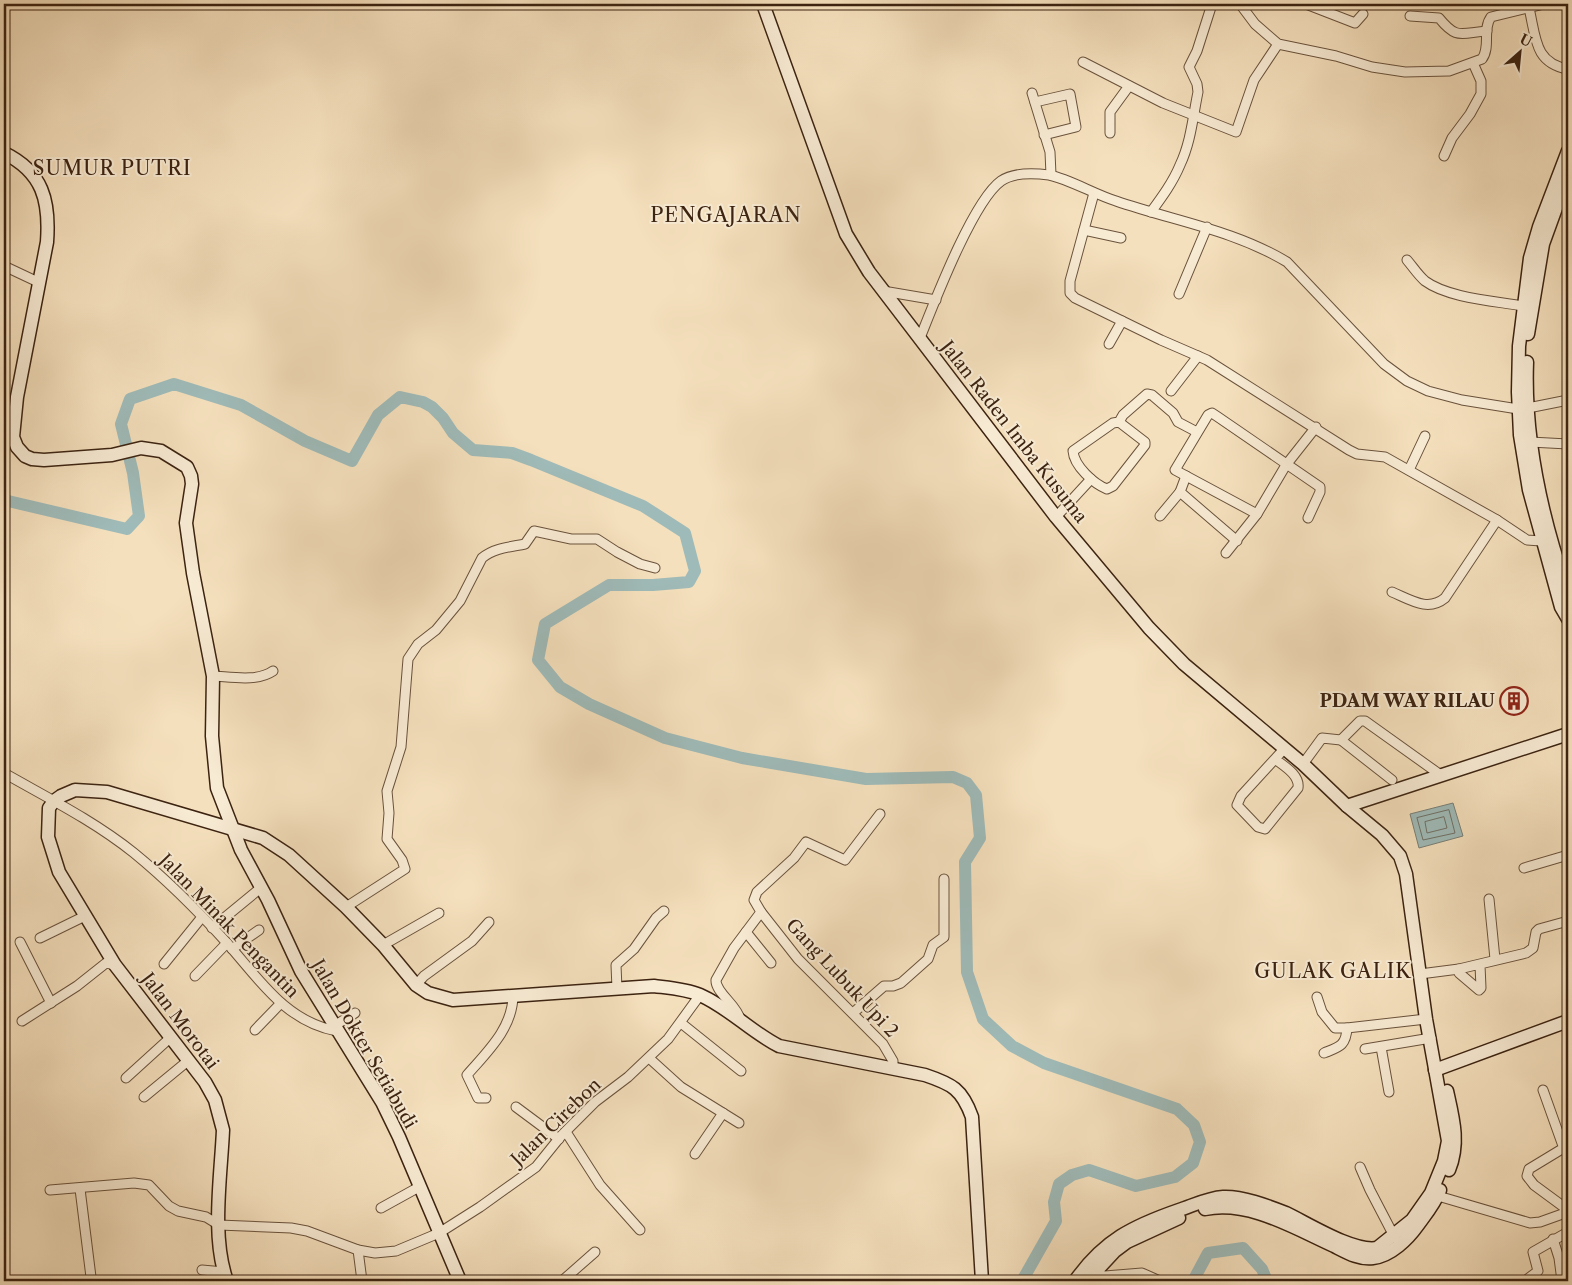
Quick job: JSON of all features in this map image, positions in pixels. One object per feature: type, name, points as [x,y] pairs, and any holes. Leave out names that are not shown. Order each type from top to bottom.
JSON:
[{"type":"street","name":"Jalan Raden Imba Kusuma","points":[[763,4],[846,234],[854,251],[883,291],[1056,517],[1149,628],[1184,664],[1303,764],[1347,806],[1374,827],[1400,856],[1406,874],[1426,1019],[1437,1064],[1449,1157]]},
{"type":"street","points":[[1150,212],[1169,186],[1181,164],[1193,116],[1197,84],[1189,67],[1197,51],[1212,4]]},
{"type":"street","points":[[1240,4],[1255,24],[1278,44],[1336,56],[1372,67],[1405,72],[1449,71],[1473,63],[1484,56],[1491,17],[1544,4]]},
{"type":"street","points":[[1306,4],[1355,23],[1363,14]]},
{"type":"street","points":[[1529,8],[1542,55],[1554,66],[1568,69]]},
{"type":"street","points":[[1410,16],[1438,18],[1447,29],[1456,33],[1487,31]]},
{"type":"street","points":[[1083,62],[1193,116],[1236,132],[1254,80],[1278,44]]},
{"type":"street","points":[[1444,156],[1452,138],[1470,114],[1481,94],[1481,81],[1473,63]]},
{"type":"street","points":[[1110,133],[1110,112],[1129,86]]},
{"type":"street","points":[[1044,135],[1076,128],[1070,94],[1034,97],[1044,135],[1050,152],[1051,176]]},
{"type":"street","points":[[1568,151],[1566,168],[1543,228],[1523,306],[1523,409],[1526,437],[1541,521],[1541,541],[1561,607],[1568,619]]},
{"type":"street","points":[[4,153],[32,172],[41,186],[49,218],[47,242],[38,282],[4,266]]},
{"type":"street","points":[[920,338],[972,221],[995,187],[1002,180],[1029,173],[1051,176],[1150,212],[1207,227],[1271,252],[1287,262],[1384,364],[1407,381],[1428,391],[1462,400],[1523,409],[1568,400]]},
{"type":"street","points":[[1094,193],[1070,281],[1070,293],[1122,321],[1229,372],[1357,454],[1384,457],[1497,520],[1527,540],[1541,541]]},
{"type":"street","points":[[1179,294],[1207,227]]},
{"type":"street","points":[[1084,230],[1121,238]]},
{"type":"street","points":[[1523,346],[1535,258]]},
{"type":"street","points":[[1408,260],[1424,280],[1437,287],[1477,298],[1523,306]]},
{"type":"street","name":"Jalan Dokter Setiabudi","points":[[38,282],[16,397],[13,437],[17,447],[25,456],[32,460],[112,455],[141,448],[161,451],[174,457],[187,467],[191,476],[186,523],[193,573],[213,676],[214,766],[217,788],[249,868],[268,900],[301,971],[382,1102],[400,1137],[419,1187],[460,1281]]},
{"type":"street","points":[[883,291],[936,300]]},
{"type":"street","points":[[1109,344],[1122,321]]},
{"type":"street","points":[[1171,391],[1198,356]]},
{"type":"street","points":[[1119,422],[1141,437],[1145,445],[1113,486],[1107,489],[1091,479],[1077,461],[1073,451],[1119,422],[1147,394],[1152,395],[1173,413],[1178,422],[1197,432]]},
{"type":"street","points":[[1256,514],[1176,471],[1197,432],[1208,415],[1212,413],[1320,487],[1320,492],[1308,518]]},
{"type":"street","points":[[1226,553],[1256,514],[1286,464],[1316,428]]},
{"type":"street","points":[[1409,470],[1425,436]]},
{"type":"street","points":[[1526,437],[1568,444]]},
{"type":"street","points":[[1160,516],[1180,492],[1186,476]]},
{"type":"street","points":[[1056,517],[1091,479]]},
{"type":"street","points":[[1180,492],[1237,541]]},
{"type":"street","points":[[1392,592],[1425,606],[1438,604],[1445,598],[1497,520]]},
{"type":"street","points":[[1541,521],[1565,573],[1568,593]]},
{"type":"street","points":[[346,907],[405,869],[402,860],[387,839],[389,813],[387,791],[401,747],[408,659],[418,644],[436,630],[460,601],[482,558],[488,553],[503,548],[525,544],[534,531],[571,538],[597,539],[624,556],[655,568]]},
{"type":"street","points":[[213,676],[256,678],[267,676],[273,671]]},
{"type":"street","points":[[1341,740],[1356,722],[1365,721],[1442,776]]},
{"type":"street","points":[[1347,806],[1568,734]]},
{"type":"street","points":[[1303,764],[1322,738],[1341,740],[1392,780]]},
{"type":"street","points":[[1275,759],[1296,777],[1299,782],[1296,792],[1265,829],[1258,827],[1237,806],[1241,796],[1284,749]]},
{"type":"street","name":"Jalan Minak Pengantin","points":[[4,773],[66,806],[132,851],[202,917],[280,1003],[312,1024],[335,1028]]},
{"type":"street","points":[[54,801],[76,790],[107,792],[263,838],[289,855],[346,907],[384,945],[416,985],[428,993],[454,1000],[654,986],[681,989],[716,1003],[740,1022],[779,1046],[894,1068],[944,1081],[957,1089],[966,1101],[972,1117],[979,1246],[985,1279]]},
{"type":"street","points":[[1370,800],[1368,813],[1374,827]]},
{"type":"street","name":"Jalan Morotai","points":[[54,801],[49,808],[50,848],[59,872],[115,965],[142,997],[170,1038],[189,1060],[215,1100],[224,1130],[218,1225],[225,1277]]},
{"type":"street","points":[[740,1022],[735,1007],[716,984],[734,948],[761,912],[754,900],[757,892],[794,858],[804,844],[809,843],[845,860],[880,814]]},
{"type":"street","points":[[1524,868],[1568,855]]},
{"type":"street","points":[[853,1013],[884,986],[893,986],[901,983],[928,959],[933,945],[944,937],[944,880]]},
{"type":"street","points":[[212,928],[257,891]]},
{"type":"street","points":[[1489,899],[1495,959]]},
{"type":"street","points":[[617,990],[616,965],[634,949],[664,910]]},
{"type":"street","name":"Gang Lubuk Upi 2","points":[[761,912],[798,959],[883,1044],[893,1061],[894,1068]]},
{"type":"street","points":[[384,945],[439,913]]},
{"type":"street","points":[[40,938],[85,916]]},
{"type":"street","points":[[164,964],[202,917]]},
{"type":"street","points":[[1420,974],[1480,966],[1495,959],[1529,951],[1533,948],[1536,932],[1539,929],[1568,921]]},
{"type":"street","points":[[416,985],[424,976],[472,941],[489,922]]},
{"type":"street","points":[[195,976],[229,946],[259,930]]},
{"type":"street","points":[[746,932],[771,963]]},
{"type":"street","points":[[20,942],[51,1003]]},
{"type":"street","points":[[22,1021],[51,1003],[106,963],[115,965]]},
{"type":"street","points":[[1459,970],[1479,990],[1481,988],[1480,966]]},
{"type":"street","points":[[486,1098],[478,1098],[466,1077],[500,1038],[514,995]]},
{"type":"street","name":"Jalan Cirebon","points":[[218,1225],[307,1231],[358,1250],[375,1253],[396,1251],[439,1233],[480,1207],[536,1167],[562,1135],[595,1102],[649,1058],[681,1023],[700,995]]},
{"type":"street","points":[[1318,997],[1328,1020],[1335,1028],[1426,1019]]},
{"type":"street","points":[[255,1030],[280,1003]]},
{"type":"street","points":[[335,1028],[355,1013]]},
{"type":"street","points":[[1437,1064],[1568,1021]]},
{"type":"street","points":[[681,1023],[741,1071]]},
{"type":"street","points":[[1324,1053],[1343,1044],[1346,1040],[1346,1028]]},
{"type":"street","points":[[126,1078],[170,1038]]},
{"type":"street","points":[[1365,1049],[1431,1038]]},
{"type":"street","points":[[1381,1047],[1389,1092]]},
{"type":"street","points":[[649,1058],[681,1087],[739,1123]]},
{"type":"street","points":[[144,1097],[189,1060]]},
{"type":"street","points":[[1543,1090],[1563,1146],[1562,1149],[1530,1169],[1527,1176],[1534,1185],[1568,1211]]},
{"type":"street","points":[[516,1107],[562,1135],[600,1185],[640,1230]]},
{"type":"street","points":[[696,1154],[723,1113]]},
{"type":"street","points":[[1075,1281],[1091,1259],[1134,1227],[1210,1199],[1238,1198],[1283,1212],[1364,1248],[1377,1248],[1410,1236],[1438,1196],[1449,1157]]},
{"type":"street","points":[[1091,1278],[1115,1251],[1128,1242],[1180,1218],[1218,1206],[1232,1206],[1262,1215],[1362,1258],[1382,1256],[1397,1240],[1431,1193],[1449,1157]]},
{"type":"street","points":[[1360,1167],[1397,1240]]},
{"type":"street","points":[[50,1190],[134,1183],[149,1185],[173,1208],[206,1217],[218,1225]]},
{"type":"street","points":[[380,1208],[419,1187]]},
{"type":"street","points":[[80,1189],[91,1277]]},
{"type":"street","points":[[1438,1196],[1530,1223],[1540,1222],[1568,1211]]},
{"type":"street","points":[[1525,1281],[1538,1271],[1533,1252],[1568,1232]]},
{"type":"street","points":[[1553,1239],[1559,1258],[1562,1281]]},
{"type":"street","points":[[358,1250],[362,1281]]},
{"type":"street","points":[[562,1281],[595,1252]]},
{"type":"street","points":[[202,1270],[225,1277]]},
{"type":"street","points":[[1091,1278],[1142,1273],[1160,1281]]},
{"type":"water","points":[[1453,803],[1463,836],[1419,848],[1410,814]]},
{"type":"waterway","points":[[4,500],[127,529],[139,516],[133,473],[121,424],[130,399],[174,384],[241,405],[305,441],[352,461],[378,415],[400,397],[423,402],[432,407],[443,418],[453,433],[473,450],[512,453],[531,460],[643,506],[685,533],[695,571],[689,582],[653,585],[609,585],[545,624],[538,660],[560,687],[589,704],[665,738],[742,758],[866,779],[953,777],[967,783],[976,795],[980,838],[965,862],[967,972],[983,1019],[1012,1046],[1044,1063],[1177,1109],[1194,1125],[1200,1142],[1193,1163],[1175,1177],[1136,1186],[1089,1170],[1072,1175],[1059,1184],[1054,1202],[1056,1221],[1022,1281]]},
{"type":"waterway","points":[[1193,1281],[1208,1253],[1243,1248],[1262,1269],[1267,1281]]},
{"type":"place","name":"PDAM WAY RILAU","points":[[1514,701]]},
{"type":"district","name":"SUMUR PUTRI","points":[[112,168]]},
{"type":"district","name":"PENGAJARAN","points":[[726,215]]},
{"type":"district","name":"GULAK GALIK","points":[[1333,971]]}]
